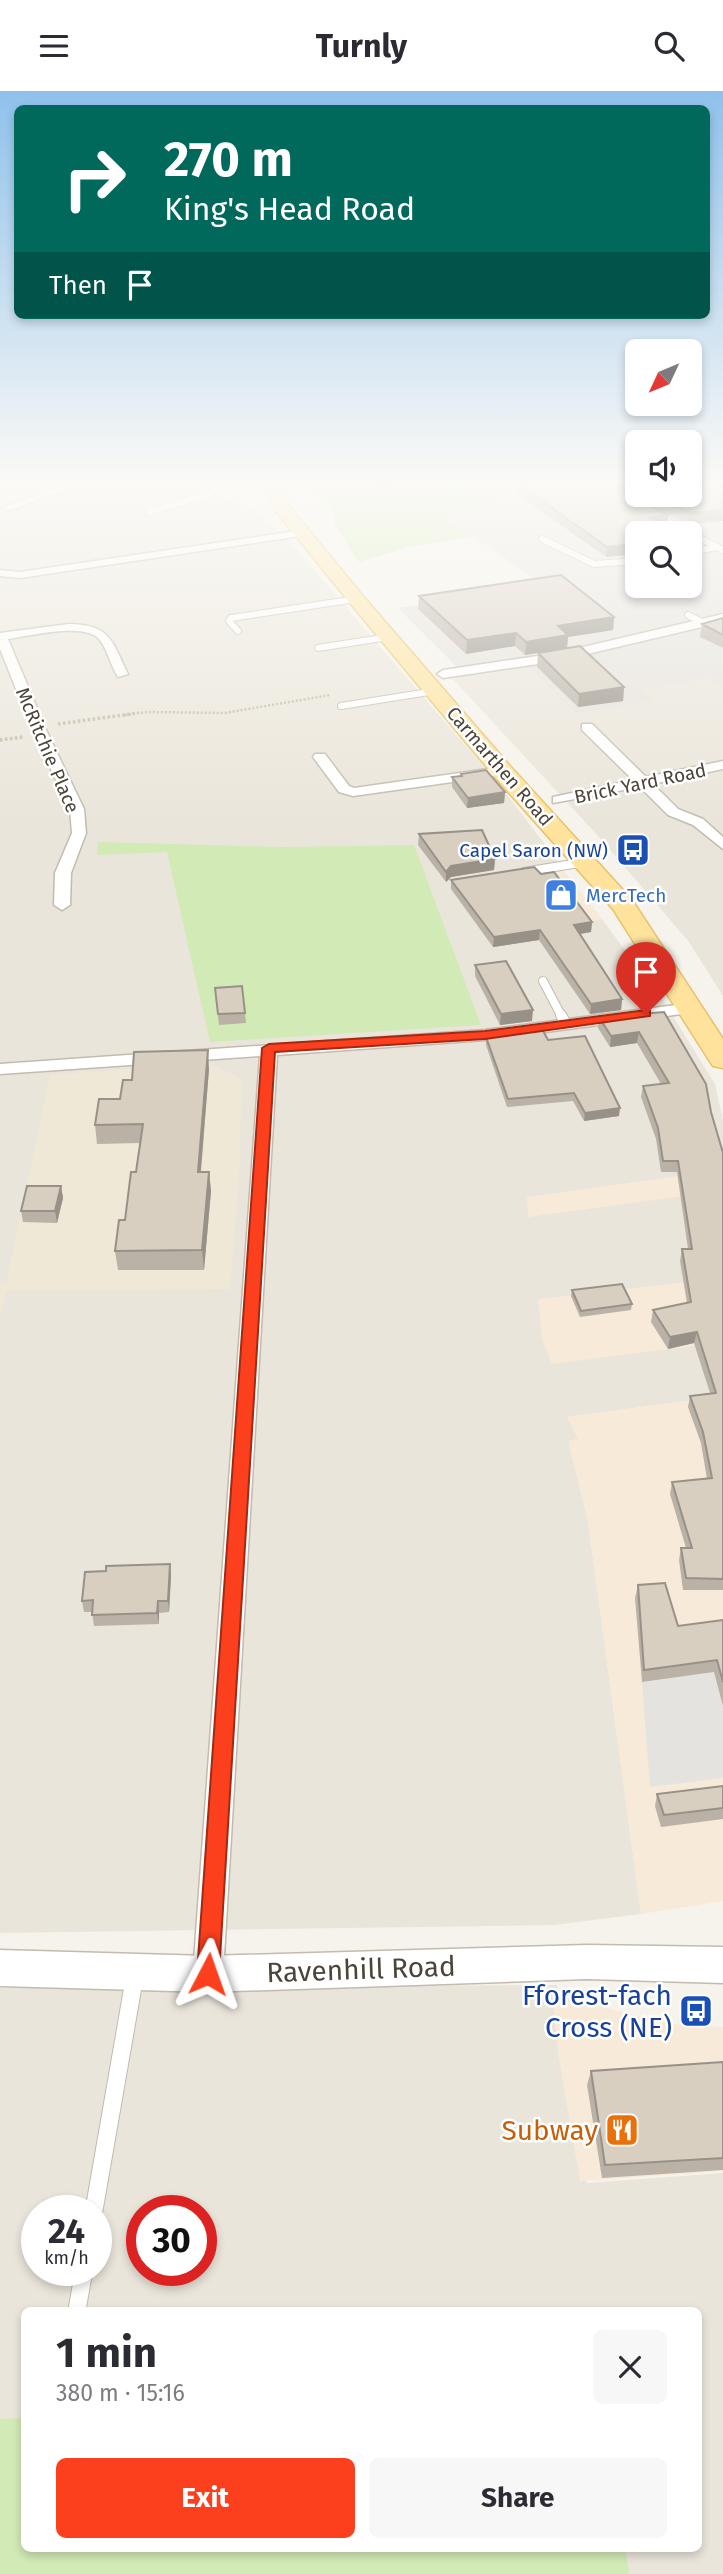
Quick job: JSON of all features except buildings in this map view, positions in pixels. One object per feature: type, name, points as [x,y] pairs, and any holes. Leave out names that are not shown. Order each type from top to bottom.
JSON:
[{"type":"main road","name":"Carmarthen Road","points":[[372,597],[439,683],[508,761],[585,863],[623,905],[723,1060]]},
{"type":"main road","name":"Carmarthen Road","points":[[356,599],[388,637],[439,683]]},
{"type":"main road","name":"Carmarthen Road","points":[[540,781],[651,909]]},
{"type":"street","points":[[439,683],[723,618]]},
{"type":"street","name":"McRitchie Place","points":[[62,905],[63,873],[79,833],[77,809],[0,637],[73,628],[90,629],[101,634],[122,674]]},
{"type":"street","points":[[587,727],[673,812],[698,822],[723,845]]},
{"type":"street","points":[[320,757],[344,789],[353,792],[508,761]]},
{"type":"street","name":"Brick Yard Road","points":[[558,800],[723,765]]},
{"type":"street","points":[[0,1069],[269,1048],[485,1035],[691,1008]]},
{"type":"street","points":[[208,1974],[269,1048]]},
{"type":"street","name":"Ravenhill Road","points":[[0,1968],[208,1974],[587,1962],[723,1965]]},
{"type":"lane","points":[[238,631],[229,621],[231,618],[356,599]]},
{"type":"lane","points":[[688,615],[704,623]]},
{"type":"lane","points":[[318,648],[388,637]]},
{"type":"lane","points":[[341,706],[439,683]]},
{"type":"lane","points":[[519,873],[585,863]]},
{"type":"lane","points":[[543,981],[566,1024]]},
{"type":"lane","points":[[97,2195],[136,1973]]},
{"type":"lane","points":[[78,2307],[81,2286]]},
{"type":"path","points":[[38,727],[146,712],[225,713],[335,694]]},
{"type":"shaded area","points":[[0,597],[337,597],[502,788],[556,859],[559,865],[552,927],[602,919],[635,964],[640,963],[715,1084],[723,1121],[723,1396],[567,1417],[579,1440],[569,1441],[588,1521],[641,1914],[554,1925],[0,1933]]},
{"type":"shaded area","points":[[471,597],[723,597],[723,690],[709,679],[642,690],[654,700],[576,714],[529,667],[466,676],[398,608]]},
{"type":"shaded area","points":[[529,667],[577,714],[650,697],[641,690],[709,679],[723,690],[723,996],[689,942],[600,838],[452,678]]},
{"type":"shaded area","points":[[559,865],[602,919],[552,927],[510,872]]},
{"type":"shaded area","points":[[211,1064],[242,1079],[239,1175],[230,1289],[6,1290],[0,1319],[0,1284],[6,1284],[50,1075]]},
{"type":"shaded area","points":[[679,1176],[684,1196],[528,1217],[527,1197]]},
{"type":"shaded area","points":[[723,1278],[723,1342],[552,1364],[542,1339],[538,1299]]},
{"type":"shaded area","points":[[723,1396],[723,1901],[641,1914],[588,1521],[568,1441],[578,1439],[567,1417]]},
{"type":"shaded area","points":[[723,1671],[723,1778],[650,1787],[642,1682]]},
{"type":"shaded area","points":[[557,1985],[587,2183],[723,2173],[723,2574],[0,2574],[0,1988]]},
{"type":"shaded area","points":[[552,1995],[672,2024],[723,2027],[723,2171],[580,2181],[559,2059]]},
{"type":"green space","points":[[98,842],[285,847],[414,845],[481,1025],[210,1042],[167,852],[97,855]]},
{"type":"green space","points":[[21,2418],[21,2552],[626,2552],[629,2574],[0,2574],[0,2419]]},
{"type":"place","name":"Capel Saron (NW)","points":[[633,850]]},
{"type":"place","name":"MercTech","points":[[561,895]]},
{"type":"place","name":"Fforest-fach Cross (NE)","points":[[696,2011]]},
{"type":"place","name":"Subway","points":[[622,2130]]},
{"type":"route","points":[[208,1974],[269,1048],[485,1035],[646,1014]]}]
